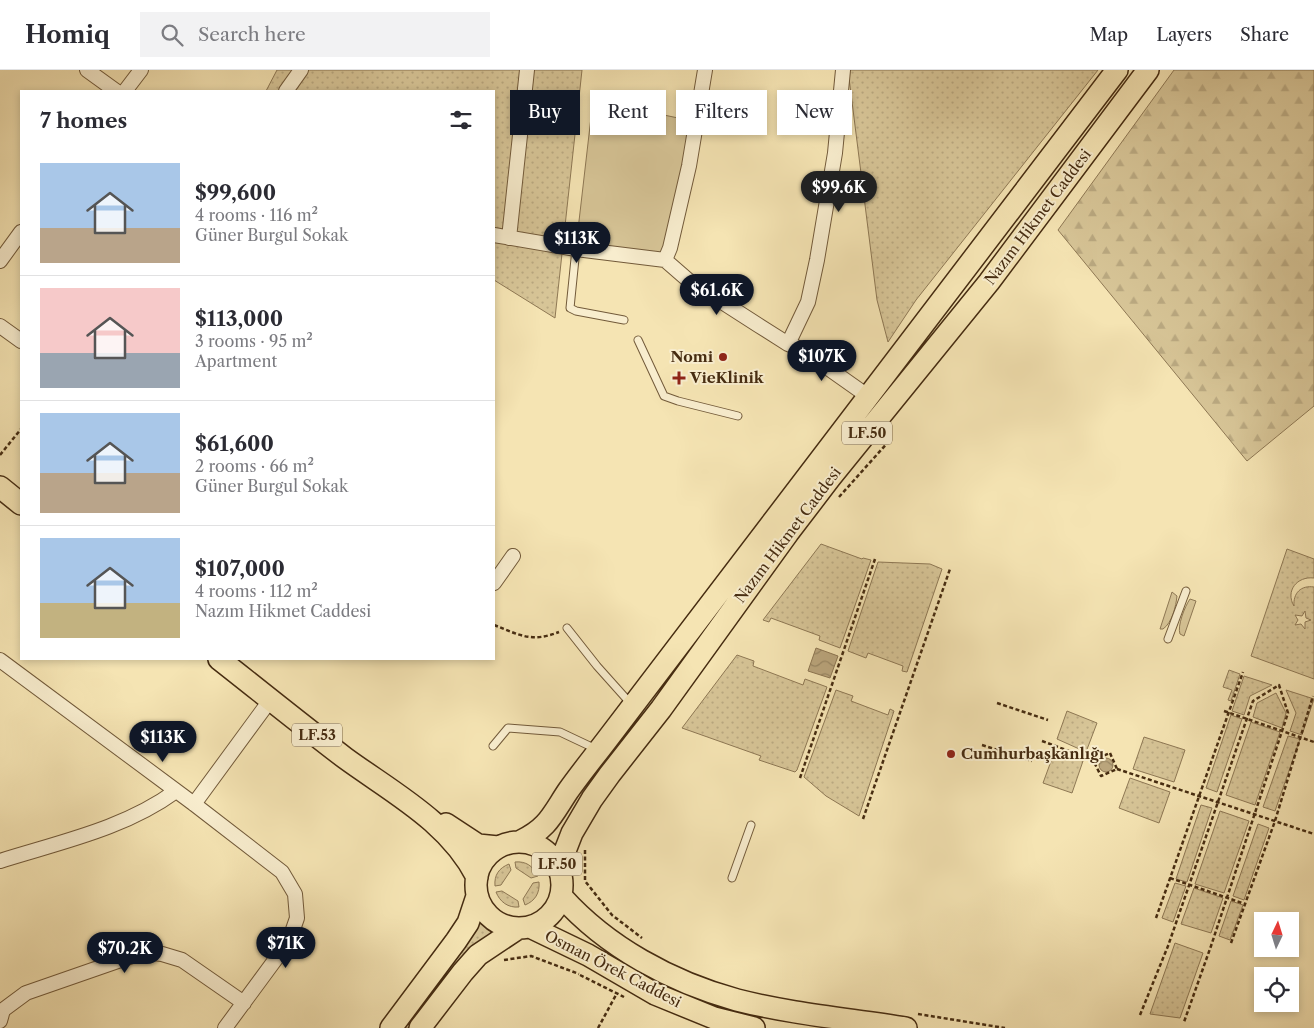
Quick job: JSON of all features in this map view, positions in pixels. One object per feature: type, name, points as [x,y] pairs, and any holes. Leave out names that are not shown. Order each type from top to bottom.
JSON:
[{"type":"main road","name":"Nazım Hikmet Caddesi","points":[[521,841],[536,834],[554,813],[567,792],[632,706],[1117,70]]},
{"type":"main road","name":"Nazım Hikmet Caddesi","points":[[561,871],[565,851],[572,834],[592,799],[661,709],[788,533],[830,478],[990,282],[1148,70]]},
{"type":"main road","points":[[0,487],[20,503]]},
{"type":"main road","name":"LF.53","points":[[220,660],[346,758],[418,808],[478,845],[498,847]]},
{"type":"main road","name":"LF.53","points":[[418,808],[469,861],[477,886]]},
{"type":"main road","name":"LF.50","points":[[420,1028],[478,955],[524,928],[541,923],[557,907],[562,896],[561,871],[550,854],[536,845],[521,841],[498,847]]},
{"type":"main road","points":[[391,1028],[468,922],[484,859],[498,847]]},
{"type":"main road","points":[[477,886],[481,906],[488,915],[506,927],[524,928]]},
{"type":"main road","name":"Osman Örek Caddesi","points":[[562,896],[578,915],[627,952],[650,965],[697,986],[737,1000],[785,1010],[906,1028]]},
{"type":"main road","name":"Osman Örek Caddesi","points":[[524,928],[588,955],[655,994],[714,1018],[754,1028]]},
{"type":"street","points":[[87,70],[115,90]]},
{"type":"street","points":[[126,90],[141,70]]},
{"type":"street","points":[[287,90],[301,70]]},
{"type":"street","points":[[508,238],[526,70]]},
{"type":"street","points":[[665,260],[670,248],[688,166],[705,70]]},
{"type":"street","points":[[788,344],[808,302],[817,260],[835,152],[844,70]]},
{"type":"street","points":[[0,261],[20,233]]},
{"type":"street","points":[[495,235],[576,249],[665,260],[688,280],[788,344],[801,349],[869,397]]},
{"type":"street","points":[[0,326],[20,340]]},
{"type":"street","points":[[495,582],[513,556]]},
{"type":"street","points":[[0,660],[282,872],[295,894],[297,918],[290,941],[225,1028]]},
{"type":"street","points":[[194,804],[271,699]]},
{"type":"street","points":[[0,861],[112,826],[156,805],[176,791]]},
{"type":"street","points":[[0,1021],[3,1010],[26,993],[144,952],[162,954],[182,960],[244,1003]]},
{"type":"lane","points":[[576,249],[570,308],[576,311],[624,320]]},
{"type":"lane","points":[[638,340],[664,396],[738,416]]},
{"type":"lane","points":[[1168,639],[1186,591]]},
{"type":"lane","points":[[568,628],[597,666],[632,706]]},
{"type":"lane","points":[[493,746],[508,728],[560,732],[599,750]]},
{"type":"lane","points":[[732,878],[751,825]]},
{"type":"path","points":[[0,454],[20,430]]},
{"type":"path","points":[[838,498],[890,440]]},
{"type":"path","points":[[800,778],[875,559]]},
{"type":"path","points":[[863,819],[950,570]]},
{"type":"path","points":[[495,625],[521,636],[537,639],[568,628]]},
{"type":"path","points":[[1156,918],[1243,672]]},
{"type":"path","points":[[1140,1015],[1190,885],[1253,701],[1279,685],[1288,713],[1184,1022]]},
{"type":"path","points":[[1231,943],[1275,821],[1313,696]]},
{"type":"path","points":[[997,703],[1048,720]]},
{"type":"path","points":[[1224,712],[1314,742]]},
{"type":"path","points":[[1042,741],[1093,760],[1110,753],[1118,769]]},
{"type":"path","points":[[982,745],[1032,761]]},
{"type":"path","points":[[1093,760],[1100,776],[1118,769],[1314,834]]},
{"type":"path","points":[[1170,878],[1245,904]]},
{"type":"path","points":[[499,961],[531,956],[579,974]]},
{"type":"path","points":[[598,1028],[622,987]]},
{"type":"green space","points":[[277,70],[582,70],[580,90],[510,90],[510,135],[575,135],[555,318],[495,281],[495,90],[267,90]]},
{"type":"green space","points":[[848,70],[1098,70],[916,300],[888,342],[877,300]]},
{"type":"green space","points":[[1174,70],[1314,70],[1314,406],[1247,461],[1058,230]]},
{"type":"green space","points":[[666,115],[676,118],[676,135],[694,135],[665,260],[576,247],[590,126],[590,135],[666,135]]},
{"type":"green space","points":[[821,544],[862,559],[871,560],[840,648],[819,640],[820,636],[771,618],[769,622],[763,620]]},
{"type":"green space","points":[[1287,549],[1314,559],[1314,578],[1302,579],[1294,586],[1291,595],[1294,606],[1296,594],[1299,591],[1305,587],[1314,587],[1314,679],[1251,656]],"holes":[[[1305,611],[1306,618],[1311,620],[1305,622],[1305,629],[1301,624],[1295,625],[1298,620],[1295,615],[1302,616]]]},
{"type":"green space","points":[[878,562],[930,564],[942,569],[907,672],[902,671],[903,666],[868,653],[866,658],[848,651]]},
{"type":"green space","points":[[1172,592],[1177,596],[1176,605],[1169,623],[1163,629],[1160,629]]},
{"type":"green space","points":[[1190,599],[1196,601],[1184,636],[1180,634],[1179,630],[1184,611]]},
{"type":"green space","points":[[737,655],[754,661],[753,666],[803,685],[805,679],[827,687],[795,772],[759,760],[761,756],[682,728]]},
{"type":"green space","points":[[1229,670],[1240,674],[1231,701],[1228,700],[1232,690],[1223,687]]},
{"type":"green space","points":[[1244,676],[1272,685],[1250,696],[1244,715],[1232,711]]},
{"type":"green space","points":[[836,690],[853,696],[851,701],[888,715],[890,709],[894,711],[859,816],[826,796],[804,777]]},
{"type":"green space","points":[[1286,690],[1314,699],[1302,735],[1290,731],[1296,713]]},
{"type":"green space","points":[[1276,693],[1286,713],[1282,728],[1253,717],[1257,703]]},
{"type":"green space","points":[[1067,711],[1097,723],[1086,752],[1057,739]]},
{"type":"green space","points":[[1231,715],[1242,719],[1217,792],[1206,788]]},
{"type":"green space","points":[[1251,722],[1280,732],[1255,805],[1226,795]]},
{"type":"green space","points":[[1288,736],[1300,739],[1275,811],[1263,807]]},
{"type":"green space","points":[[1144,737],[1185,750],[1174,782],[1133,769]]},
{"type":"green space","points":[[1054,753],[1083,761],[1072,793],[1043,783]]},
{"type":"green space","points":[[1130,778],[1170,792],[1159,823],[1119,808]]},
{"type":"green space","points":[[1201,805],[1212,808],[1187,882],[1176,879]]},
{"type":"green space","points":[[1220,811],[1249,821],[1224,893],[1195,884]]},
{"type":"green space","points":[[1258,824],[1269,828],[1244,900],[1233,896]]},
{"type":"green space","points":[[515,862],[523,862],[529,865],[538,876],[531,878],[516,868]]},
{"type":"green space","points":[[509,864],[511,870],[501,885],[495,886],[495,878],[498,872]]},
{"type":"green space","points":[[539,882],[539,890],[536,896],[525,905],[523,899],[533,883]]},
{"type":"green space","points":[[1175,883],[1186,886],[1173,922],[1162,918]]},
{"type":"green space","points":[[1194,888],[1223,898],[1211,933],[1181,924]]},
{"type":"green space","points":[[502,891],[518,901],[519,907],[508,905],[502,901],[496,892]]},
{"type":"green space","points":[[1231,901],[1243,905],[1230,940],[1219,936]]},
{"type":"green space","points":[[477,919],[491,932],[454,973],[411,1028],[401,1028]]},
{"type":"green space","points":[[1175,943],[1203,953],[1180,1018],[1150,1014]]},
{"type":"water","points":[[816,648],[838,656],[830,678],[808,671]]},
{"type":"water","points":[[1103,758],[1109,758],[1113,765],[1109,772],[1103,772],[1099,768],[1099,762]]},
{"type":"place","name":"Nomi","points":[[723,357]]},
{"type":"place","name":"VieKlinik","points":[[679,378]]},
{"type":"place","name":"Cumhurbaşkanlığı","points":[[951,754]]}]
